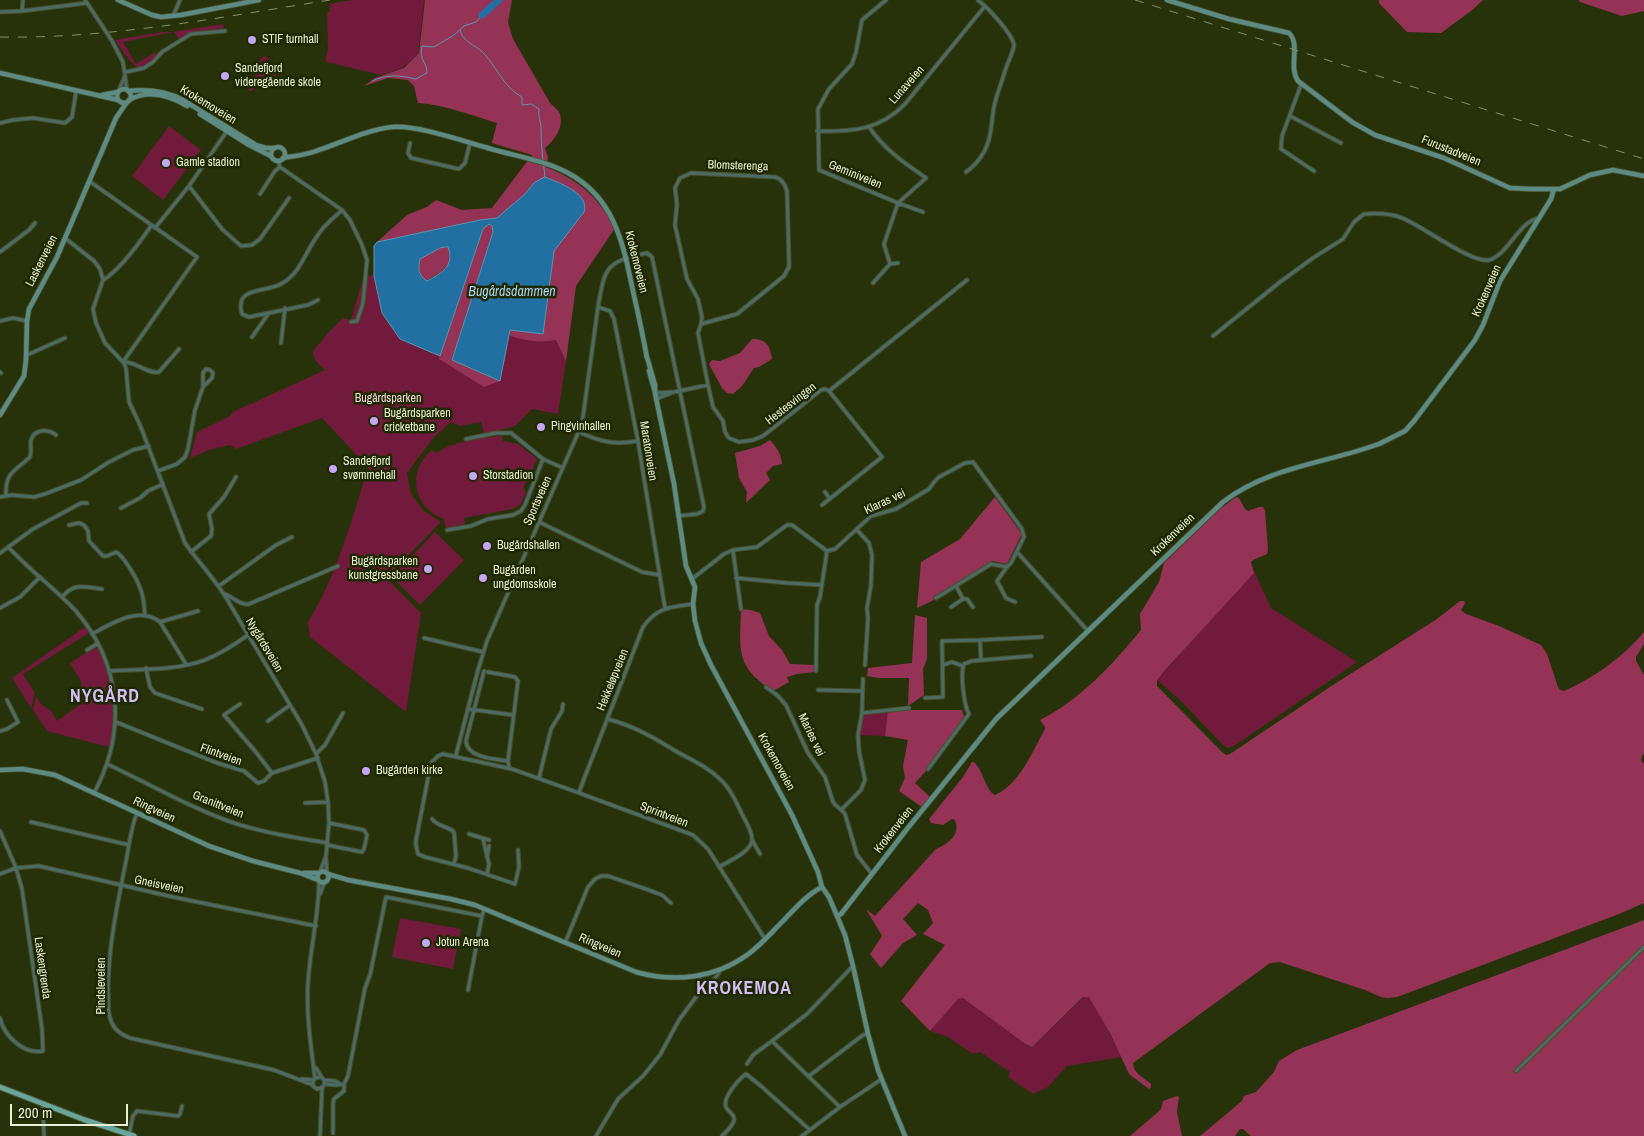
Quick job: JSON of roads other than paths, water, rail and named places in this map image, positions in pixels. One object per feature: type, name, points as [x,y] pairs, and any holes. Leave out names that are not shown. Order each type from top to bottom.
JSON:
[{"type":"main road","points":[[118,0],[156,16],[173,16],[230,3],[259,0]]},
{"type":"main road","points":[[1167,0],[1229,19],[1284,31],[1291,35],[1294,42],[1293,71],[1301,85]]},
{"type":"main road","points":[[0,74],[76,92],[98,95],[122,103],[128,101],[130,95],[128,91],[122,90],[98,95]]},
{"type":"main road","name":"Furustadveien","points":[[1301,85],[1352,122],[1374,135],[1419,148],[1510,188],[1560,189],[1590,175],[1606,171],[1624,171],[1644,176]]},
{"type":"main road","name":"Krokemoveien","points":[[128,91],[151,90],[172,95],[256,145],[282,149],[291,153],[309,154]]},
{"type":"main road","points":[[118,92],[118,101]]},
{"type":"main road","name":"Krokemoveien","points":[[128,101],[146,94],[170,98],[184,104],[249,145],[271,156],[274,160],[309,154],[376,130],[396,127],[414,129],[553,167],[580,180],[599,198],[611,215],[620,236],[626,258],[652,386],[656,396],[686,566],[692,579],[695,593],[693,604],[695,621],[706,654],[792,815],[818,872],[822,887],[845,934],[868,1034],[882,1079],[905,1136]]},
{"type":"main road","name":"Laskenveien","points":[[116,118],[118,101]]},
{"type":"main road","name":"Laskenveien","points":[[0,416],[24,376],[27,354],[27,321],[31,304],[50,272],[116,118],[128,101]]},
{"type":"main road","points":[[271,156],[271,152],[275,148]]},
{"type":"main road","points":[[280,159],[284,153],[282,149]]},
{"type":"main road","name":"Krokenveien","points":[[837,916],[842,914],[987,728],[1216,508],[1239,490],[1270,475],[1379,444],[1394,438],[1410,426],[1475,340],[1483,326],[1500,281],[1551,199],[1554,189]]},
{"type":"main road","name":"Ringveien","points":[[0,770],[23,769],[48,773],[67,780],[187,837],[226,852],[319,880]]},
{"type":"main road","points":[[320,872],[327,874],[328,878],[326,881],[319,880],[317,876],[320,872]]},
{"type":"main road","name":"Ringveien","points":[[300,873],[320,872]]},
{"type":"main road","name":"Ringveien","points":[[327,874],[348,880],[451,899],[484,910],[646,975],[672,978],[699,976],[720,970],[748,954],[806,899],[822,887]]},
{"type":"main road","name":"Ringveien","points":[[326,881],[348,880]]},
{"type":"main road","points":[[0,1087],[131,1136]]},
{"type":"street","points":[[22,0],[22,11]]},
{"type":"street","points":[[173,16],[180,0]]},
{"type":"street","name":"Geminiveien","points":[[886,0],[862,20],[852,64],[829,89],[821,101],[818,109],[817,130],[819,170],[923,212]]},
{"type":"street","points":[[966,172],[985,151],[992,126],[994,108],[1013,49],[1012,40],[1008,34],[978,0]]},
{"type":"street","points":[[0,12],[22,11],[86,2],[121,56],[126,72],[128,91]]},
{"type":"street","name":"Lunaveien","points":[[817,130],[856,130],[869,127],[890,117],[905,104],[985,6]]},
{"type":"street","points":[[126,72],[144,68],[162,52],[191,34],[225,31]]},
{"type":"street","points":[[118,92],[126,72]]},
{"type":"street","points":[[1301,85],[1282,136],[1281,149],[1314,172]]},
{"type":"street","points":[[0,123],[33,118],[65,123],[72,117],[76,92]]},
{"type":"street","points":[[1290,116],[1341,143]]},
{"type":"street","points":[[869,127],[888,150],[926,178],[898,203],[884,244],[890,264]]},
{"type":"street","points":[[156,228],[189,186],[227,131]]},
{"type":"street","points":[[410,143],[408,153],[411,158],[459,169],[465,163],[470,143]]},
{"type":"street","points":[[280,159],[280,167]]},
{"type":"street","points":[[260,194],[275,171],[280,167]]},
{"type":"street","points":[[280,167],[342,210],[365,252],[367,260],[361,310],[357,321],[351,322]]},
{"type":"street","name":"Blomsterenga","points":[[701,324],[736,314],[787,273],[789,261],[787,191],[784,183],[778,178],[691,173],[682,176],[674,188],[677,204],[675,225],[687,279],[698,299],[702,317],[698,333],[708,385]]},
{"type":"street","points":[[89,182],[197,258],[123,362]]},
{"type":"street","points":[[189,186],[222,228],[241,246],[252,245],[260,238],[289,198]]},
{"type":"street","points":[[318,300],[308,305],[285,308],[249,317],[242,314],[240,308],[241,299],[248,294],[281,284],[294,274],[302,264],[317,236],[342,210]]},
{"type":"street","name":"Krokenveien","points":[[1212,336],[1280,282],[1343,239],[1354,222],[1364,214],[1388,214],[1403,218],[1418,225],[1446,244],[1485,260],[1490,260],[1497,256],[1529,222],[1538,218]]},
{"type":"street","points":[[0,252],[29,230],[35,223]]},
{"type":"street","points":[[103,280],[126,258],[151,226]]},
{"type":"street","points":[[65,238],[100,268],[103,280],[94,302],[94,315],[101,336],[123,362],[128,362],[150,372],[159,372],[179,349]]},
{"type":"street","points":[[626,258],[647,253],[652,257],[681,391],[704,507],[700,513],[678,516]]},
{"type":"street","name":"Sportsveien","points":[[456,755],[483,652],[495,619],[579,432],[584,416],[601,291],[609,268],[615,262],[626,258]]},
{"type":"street","points":[[873,283],[890,264],[898,263]]},
{"type":"street","points":[[829,391],[967,280]]},
{"type":"street","name":"Maratonveien","points":[[598,307],[607,309],[613,316],[638,441],[665,608]]},
{"type":"street","points":[[281,343],[285,308]]},
{"type":"street","points":[[252,337],[269,313]]},
{"type":"street","points":[[0,321],[13,318],[27,321]]},
{"type":"street","points":[[27,354],[65,338]]},
{"type":"street","name":"Nygårdsveien","points":[[123,362],[126,368],[129,402],[186,543],[224,594],[290,705],[317,756],[325,782],[329,823],[326,856],[320,872]]},
{"type":"street","points":[[158,471],[177,464],[187,454],[195,410],[203,387],[203,373],[206,369],[210,370],[213,376],[203,387]]},
{"type":"street","points":[[656,396],[708,385]]},
{"type":"street","name":"Hestesvingen","points":[[708,385],[713,406],[723,422],[727,435],[732,440],[738,442],[763,436],[821,390],[829,391],[882,457],[822,505]]},
{"type":"street","points":[[6,496],[8,478],[30,457],[34,436],[42,430],[51,431],[56,435]]},
{"type":"street","points":[[579,432],[605,442],[620,444],[638,441]]},
{"type":"street","points":[[466,439],[496,433],[511,433],[543,459],[563,468]]},
{"type":"street","points":[[0,497],[12,495],[34,497],[50,493],[81,480],[109,462],[134,450],[148,446]]},
{"type":"street","points":[[447,530],[471,526],[488,519],[513,515],[521,511],[543,459]]},
{"type":"street","name":"Klaras vei","points":[[827,551],[838,548],[871,516],[896,509],[929,489],[939,477],[965,463],[973,462],[1022,529],[1024,537],[1017,552]]},
{"type":"street","points":[[191,552],[210,536],[212,529],[209,514],[224,497],[236,477]]},
{"type":"street","points":[[121,508],[163,484]]},
{"type":"street","points":[[825,492],[830,499]]},
{"type":"street","points":[[0,553],[33,529],[81,503],[87,503]]},
{"type":"street","points":[[539,522],[642,572],[660,575]]},
{"type":"street","points":[[69,525],[84,524],[88,531],[89,541],[103,556],[116,552],[121,555],[140,587],[144,598],[145,615]]},
{"type":"street","points":[[692,579],[724,554],[733,550],[757,547],[790,524],[827,551],[817,605],[816,671]]},
{"type":"street","points":[[857,530],[869,543],[872,555],[867,608],[865,665]]},
{"type":"street","points":[[219,586],[276,545],[292,537]]},
{"type":"street","points":[[8,547],[76,610],[98,644],[109,670],[115,699],[115,722],[108,764],[94,793]]},
{"type":"street","points":[[733,550],[742,610]]},
{"type":"street","points":[[1015,602],[1006,598],[996,581],[1011,563],[1017,552],[1088,630]]},
{"type":"street","points":[[936,598],[992,564],[1007,567]]},
{"type":"street","points":[[224,594],[242,603],[249,604],[338,566]]},
{"type":"street","points":[[0,608],[20,597],[40,577]]},
{"type":"street","points":[[736,578],[822,585]]},
{"type":"street","points":[[93,588],[94,581]]},
{"type":"street","points":[[956,586],[963,599],[969,601],[973,607]]},
{"type":"street","points":[[62,597],[73,587],[102,589]]},
{"type":"street","points":[[951,607],[963,599]]},
{"type":"street","points":[[665,608],[693,604]]},
{"type":"street","name":"Hekkeløpveien","points":[[579,792],[643,627],[649,619],[665,608]]},
{"type":"street","points":[[160,622],[198,611]]},
{"type":"street","points":[[92,634],[122,619],[135,615],[155,618],[160,622],[186,664]]},
{"type":"street","points":[[109,670],[186,664],[220,653],[248,635]]},
{"type":"street","points":[[925,698],[943,697],[944,665],[942,641],[1042,636]]},
{"type":"street","points":[[424,638],[483,652]]},
{"type":"street","points":[[980,640],[981,660]]},
{"type":"street","points":[[87,650],[98,644]]},
{"type":"street","points":[[928,769],[969,714],[965,701],[962,671],[964,666],[969,662],[981,660],[1031,656]]},
{"type":"street","points":[[944,665],[952,662],[964,666]]},
{"type":"street","points":[[146,668],[150,687],[155,693],[202,709]]},
{"type":"street","points":[[508,761],[479,755],[466,747],[473,710],[486,672],[518,678],[508,761],[509,768]]},
{"type":"street","points":[[842,809],[861,790],[864,783],[865,776],[858,744],[859,723],[862,713],[863,679]]},
{"type":"street","name":"Maries vei","points":[[766,687],[786,705],[808,753],[825,777],[835,806],[842,809],[857,854],[872,874]]},
{"type":"street","points":[[818,690],[862,691]]},
{"type":"street","points":[[0,731],[18,722],[7,700]]},
{"type":"street","points":[[240,704],[224,715],[272,773]]},
{"type":"street","points":[[539,778],[551,729],[562,711],[563,704]]},
{"type":"street","points":[[268,721],[290,705]]},
{"type":"street","points":[[468,708],[513,715]]},
{"type":"street","points":[[862,713],[909,708]]},
{"type":"street","points":[[317,756],[343,713]]},
{"type":"street","points":[[607,719],[627,724],[702,764],[722,781],[744,817],[750,829],[752,840],[760,854]]},
{"type":"street","name":"Flintveien","points":[[115,722],[239,770],[258,783],[264,781],[272,773],[317,756]]},
{"type":"street","name":"Sprintveien","points":[[518,850],[519,867],[515,884],[454,864],[421,856],[416,850],[416,846],[431,763],[438,756],[443,754],[456,755],[509,768],[579,792],[689,834],[705,846],[765,939]]},
{"type":"street","name":"Granittveien","points":[[108,764],[202,810],[238,824],[328,844]]},
{"type":"street","points":[[305,803],[328,802]]},
{"type":"street","name":"Pindsleveien","points":[[137,813],[112,935],[108,978],[108,1010],[110,1020],[115,1029],[124,1036],[139,1041],[261,1067],[299,1078],[314,1081],[322,1078]]},
{"type":"street","points":[[432,819],[436,824],[454,832],[456,856],[454,864]]},
{"type":"street","points":[[31,822],[130,844]]},
{"type":"street","points":[[328,844],[362,852],[367,834],[364,830],[329,823]]},
{"type":"street","name":"Laskengrenda","points":[[0,831],[16,868],[22,888],[43,1051],[36,1052],[20,1046],[2,1028],[0,1018]]},
{"type":"street","points":[[469,834],[489,840]]},
{"type":"street","points":[[482,839],[489,864],[487,874]]},
{"type":"street","points":[[719,867],[743,852],[752,840]]},
{"type":"street","points":[[487,857],[489,846]]},
{"type":"street","name":"Nygårdsveien","points":[[326,856],[327,874]]},
{"type":"street","name":"Gneisveien","points":[[0,874],[16,868],[39,866],[122,886],[316,926]]},
{"type":"street","points":[[565,943],[588,887],[595,879],[601,876],[608,876],[662,895],[671,903]]},
{"type":"street","points":[[319,880],[316,926],[308,982],[308,1005],[314,1081],[321,1103]]},
{"type":"street","points":[[319,897],[326,881]]},
{"type":"street","points":[[317,1089],[323,1086],[342,1084],[348,1076],[365,988],[370,975],[386,897],[482,916]]},
{"type":"street","points":[[468,990],[484,910]]},
{"type":"street","points":[[1516,1071],[1644,947]]},
{"type":"street","points":[[747,1064],[753,1055],[807,1014],[853,966]]},
{"type":"street","points":[[700,984],[711,982],[716,978],[720,970]]},
{"type":"street","points":[[596,1136],[618,1099],[643,1076],[660,1055],[679,1020],[699,993],[699,976]]},
{"type":"street","points":[[809,1076],[863,1035],[868,1034]]},
{"type":"street","points":[[772,1041],[840,1107]]},
{"type":"street","points":[[314,1065],[322,1078],[323,1086],[320,1136]]},
{"type":"street","points":[[722,1136],[734,1119],[726,1107],[725,1100],[740,1079],[746,1074],[810,1130]]},
{"type":"street","points":[[322,1078],[342,1084]]},
{"type":"street","points":[[802,1136],[840,1107],[882,1079]]},
{"type":"street","points":[[333,1133],[332,1102],[344,1091],[342,1084]]},
{"type":"street","points":[[44,1104],[44,1136]]},
{"type":"street","points":[[131,1136],[133,1116],[137,1111],[178,1116],[182,1106]]},
{"type":"water","name":"Bugårdsdammen","points":[[545,177],[558,182],[578,194],[585,205],[584,212],[554,251],[543,334],[510,330],[500,381],[452,360],[493,232],[492,226],[489,224],[483,229],[440,356],[400,339],[382,313],[374,276],[374,246],[377,242],[497,218],[525,194],[534,183]],"holes":[[[448,247],[450,254],[446,268],[438,275],[427,281],[420,274],[420,259],[440,248]]]},
{"type":"waterway","points":[[482,15],[499,0]]},
{"type":"waterway","points":[[372,81],[393,76],[416,79],[427,73],[422,58],[422,46],[434,47],[454,35],[464,26],[476,22],[482,15]]},
{"type":"waterway","points":[[460,30],[465,39],[485,55],[509,87],[522,97],[522,105],[531,104],[539,109],[545,177]]},
{"type":"railway","points":[[0,37],[42,37],[124,31],[330,0]]},
{"type":"railway","points":[[1135,0],[1644,159]]},
{"type":"place","name":"STIF turnhall","points":[[252,40]]},
{"type":"place","name":"Sandefjord videregående skole","points":[[225,76]]},
{"type":"place","name":"Gamle stadion","points":[[166,163]]},
{"type":"place","name":"Bugårdsparken cricketbane","points":[[374,421]]},
{"type":"place","name":"Pingvinhallen","points":[[541,427]]},
{"type":"place","name":"Sandefjord svømmehall","points":[[333,469]]},
{"type":"place","name":"Storstadion","points":[[473,476]]},
{"type":"place","name":"Bugårdshallen","points":[[487,546]]},
{"type":"place","name":"Bugårdsparken kunstgressbane","points":[[428,569]]},
{"type":"place","name":"Bugården ungdomsskole","points":[[483,578]]},
{"type":"place","name":"Bugården kirke","points":[[366,771]]},
{"type":"place","name":"Jotun Arena","points":[[426,943]]},
{"type":"district","name":"NYGÅRD","points":[[105,697]]},
{"type":"district","name":"KROKEMOA","points":[[744,989]]},
{"type":"park label","name":"Bugårdsparken","points":[[388,399]]}]
